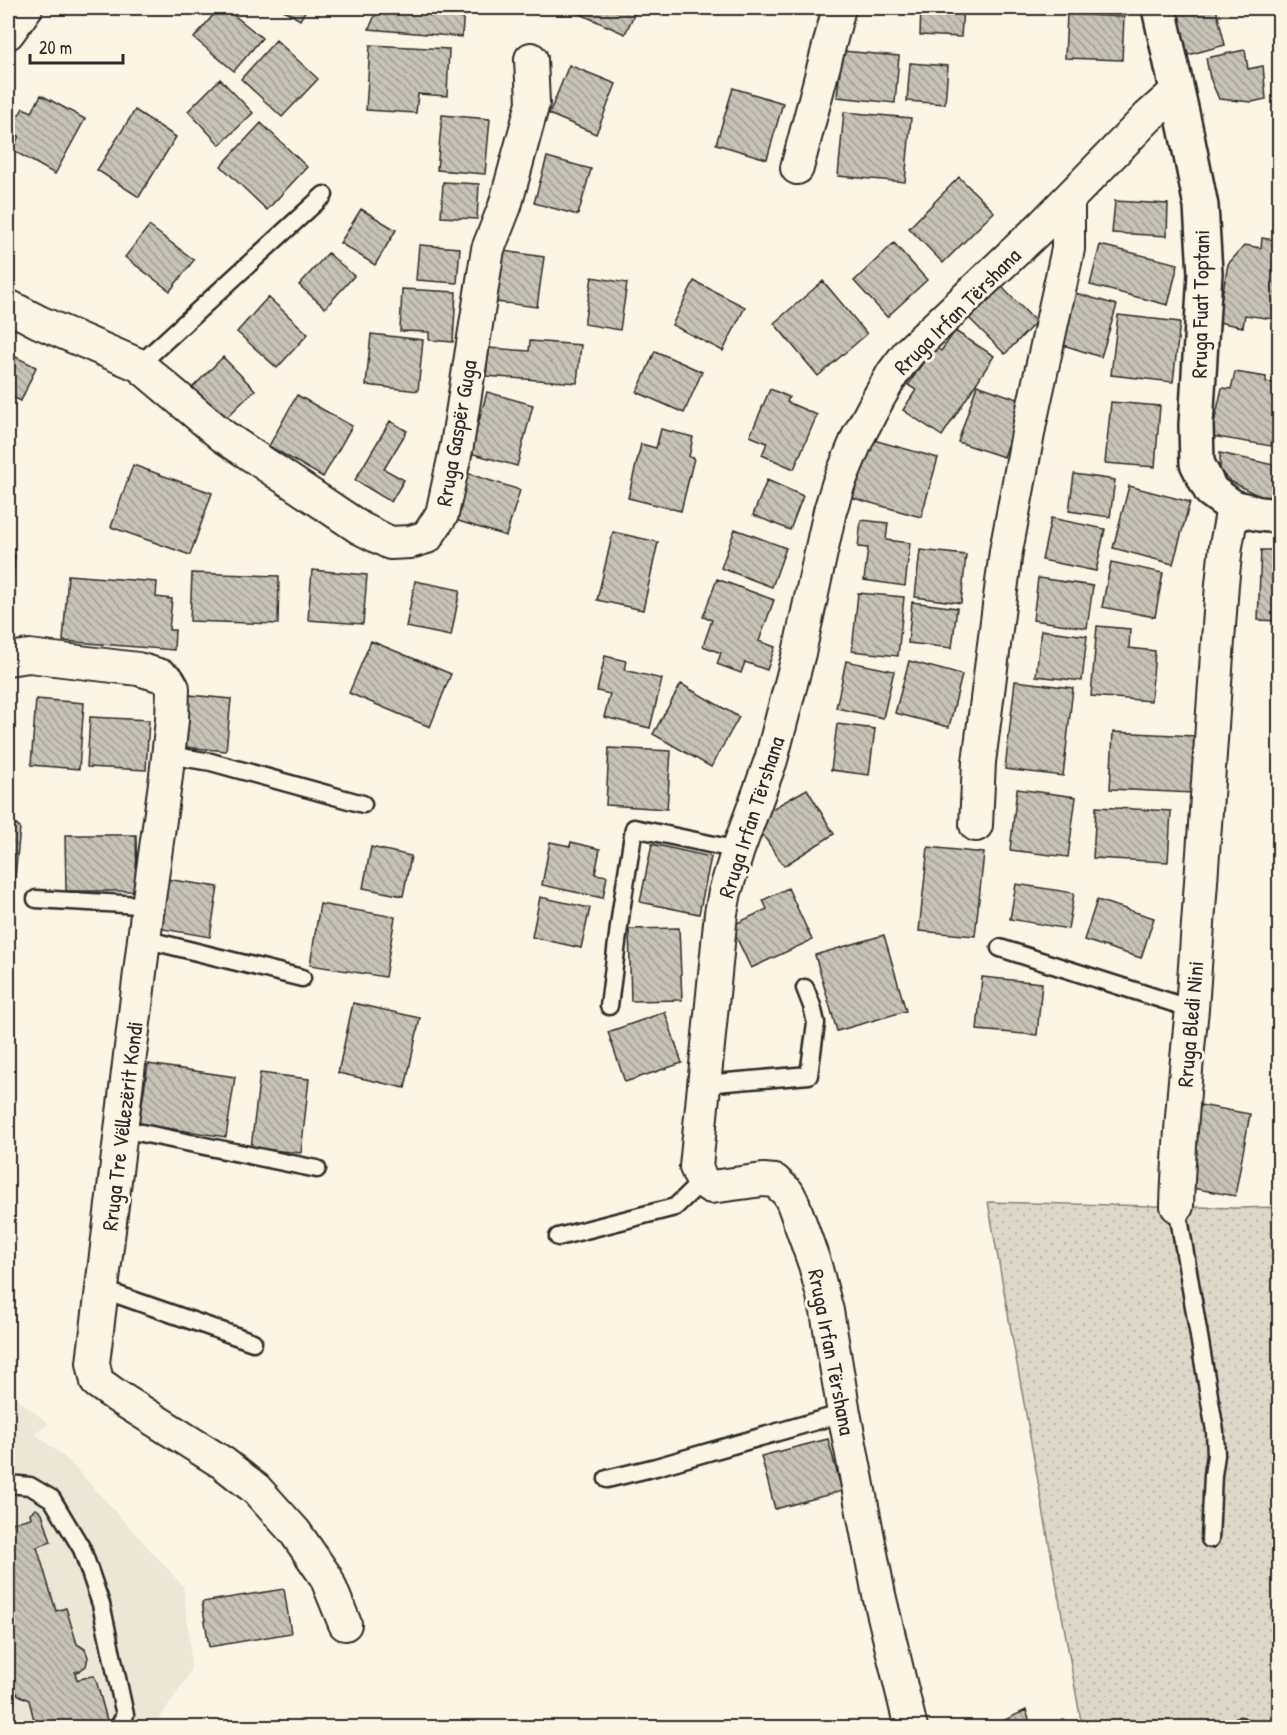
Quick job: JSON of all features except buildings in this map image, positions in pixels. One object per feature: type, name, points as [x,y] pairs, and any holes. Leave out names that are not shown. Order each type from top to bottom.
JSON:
[{"type":"street","points":[[8,33],[26,8]]},
{"type":"street","points":[[797,168],[839,8]]},
{"type":"street","name":"Rruga Fuat Toptani","points":[[1159,8],[1201,206],[1205,273],[1196,425],[1197,464],[1211,491],[1233,507],[1259,514],[1280,516]]},
{"type":"street","name":"Rruga Gaspër Guga","points":[[8,306],[39,322],[139,365],[223,436],[360,528],[390,543],[410,543],[427,537],[442,514],[454,457],[488,249],[505,206],[533,102],[531,59]]},
{"type":"street","name":"Rruga Irfan Tërshana","points":[[911,1728],[879,1595],[827,1311],[815,1265],[793,1203],[788,1193],[775,1181],[763,1180],[711,1186],[702,1181],[696,1167],[721,913],[730,872],[771,760],[838,485],[858,437],[893,373],[909,352],[1068,200],[1148,117],[1177,91]]},
{"type":"street","points":[[976,825],[979,762],[1006,551],[1030,423],[1068,249],[1068,200]]},
{"type":"street","name":"Rruga Bledi Nini","points":[[1177,1206],[1222,584],[1233,507]]},
{"type":"street","name":"Rruga Tre Vëllezërit Kondi","points":[[8,659],[29,656],[138,669],[162,676],[173,688],[168,755],[101,1289],[93,1363],[96,1382],[223,1463],[256,1489],[295,1532],[326,1576],[345,1624]]},
{"type":"lane","points":[[139,365],[324,195]]},
{"type":"lane","points":[[168,755],[211,762],[363,804]]},
{"type":"lane","points":[[609,1006],[634,828],[738,850]]},
{"type":"lane","points":[[36,899],[148,906]]},
{"type":"lane","points":[[144,939],[302,978]]},
{"type":"lane","points":[[1000,948],[1192,1009]]},
{"type":"lane","points":[[704,1084],[809,1075],[816,1023],[805,988]]},
{"type":"lane","points":[[122,1129],[317,1169]]},
{"type":"lane","points":[[558,1238],[675,1207],[702,1181]]},
{"type":"lane","name":"Rruga Bledi Nini","points":[[1177,1206],[1215,1431],[1216,1455],[1210,1539]]},
{"type":"lane","points":[[101,1289],[253,1342]]},
{"type":"lane","points":[[607,1479],[844,1413]]},
{"type":"lane","points":[[8,1484],[30,1486],[52,1499],[82,1549],[101,1604],[125,1715],[118,1728]]},
{"type":"shaded area","points":[[988,1202],[1279,1207],[1279,1727],[1082,1727]]},
{"type":"shaded area","points":[[8,1391],[49,1424],[34,1433],[69,1461],[183,1586],[191,1668],[187,1678],[154,1727],[8,1727]]}]
